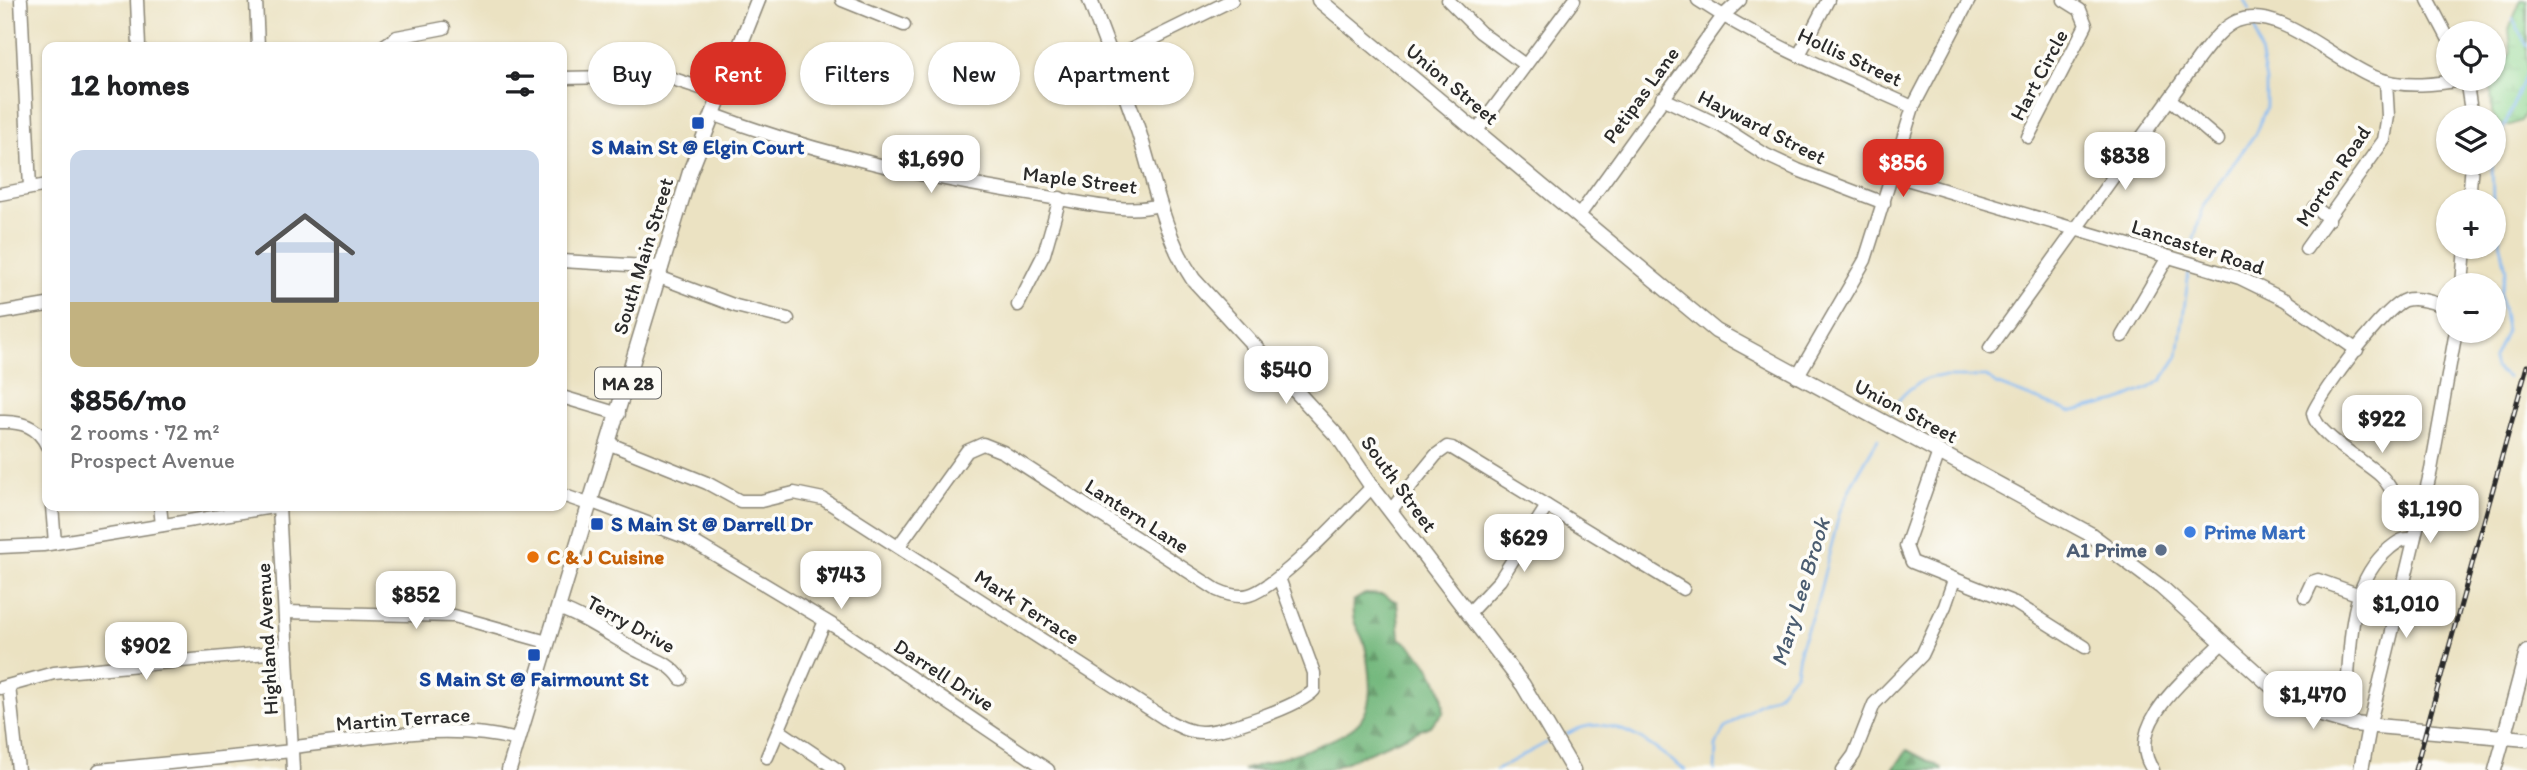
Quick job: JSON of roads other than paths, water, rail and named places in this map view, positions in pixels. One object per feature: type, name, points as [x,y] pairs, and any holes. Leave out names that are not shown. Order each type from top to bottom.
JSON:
[{"type":"main road","name":"South Main Street","points":[[741,42],[758,0]]},
{"type":"main road","name":"South Street","points":[[1090,0],[1106,42]]},
{"type":"main road","name":"Union Street","points":[[1319,0],[1716,331],[2090,534],[2161,587],[2280,693],[2318,714],[2368,727],[2527,739]]},
{"type":"main road","name":"South Main Street","points":[[509,770],[660,272],[715,105]]},
{"type":"main road","name":"South Street","points":[[1128,105],[1172,244],[1193,279],[1339,438],[1523,685],[1573,770]]},
{"type":"main road","points":[[2504,738],[2527,652]]},
{"type":"main road","points":[[2361,770],[2368,727]]},
{"type":"street","points":[[21,0],[30,188]]},
{"type":"street","points":[[137,0],[139,42]]},
{"type":"street","points":[[256,0],[258,42]]},
{"type":"street","points":[[842,0],[904,25]]},
{"type":"street","points":[[1147,42],[1232,0]]},
{"type":"street","points":[[1448,0],[1480,32],[1525,65]]},
{"type":"street","points":[[1476,132],[1574,0]]},
{"type":"street","name":"Hollis Street","points":[[1699,0],[1723,16],[1799,55],[1913,107]]},
{"type":"street","name":"Petipas Lane","points":[[1578,217],[1723,16],[1740,0]]},
{"type":"street","points":[[1799,55],[1828,0]]},
{"type":"street","points":[[1797,377],[1865,260],[1913,107],[1969,0]]},
{"type":"street","name":"Hart Circle","points":[[2028,137],[2085,25],[2080,10],[2064,0]]},
{"type":"street","points":[[2428,0],[2439,21]]},
{"type":"street","points":[[1990,348],[2170,99],[2217,36],[2229,26],[2249,19],[2275,21],[2354,68],[2386,81],[2436,83]]},
{"type":"street","points":[[390,42],[397,37],[444,28]]},
{"type":"street","points":[[567,78],[664,76],[690,85]]},
{"type":"street","name":"Morton Road","points":[[2306,249],[2384,141],[2388,116],[2386,81]]},
{"type":"street","name":"Hayward Street","points":[[1662,98],[1721,126],[1787,165],[1884,203]]},
{"type":"street","points":[[2170,99],[2218,140]]},
{"type":"street","name":"Maple Street","points":[[712,114],[781,139],[874,165],[947,181],[1133,208],[1159,205]]},
{"type":"street","name":"Lancaster Road","points":[[1893,175],[2262,287],[2357,350]]},
{"type":"street","points":[[0,194],[42,186]]},
{"type":"street","points":[[1018,305],[1044,254],[1060,198]]},
{"type":"street","points":[[2315,207],[2329,219]]},
{"type":"street","points":[[2122,336],[2168,257]]},
{"type":"street","points":[[567,262],[660,272],[736,306],[788,319]]},
{"type":"street","points":[[2418,524],[2408,519],[2399,499],[2385,480],[2322,430],[2314,419],[2316,405],[2357,350],[2398,304],[2412,299],[2436,304]]},
{"type":"street","points":[[0,313],[42,306]]},
{"type":"street","points":[[2368,727],[2418,524],[2454,343]]},
{"type":"street","points":[[567,398],[619,414]]},
{"type":"street","points":[[0,422],[29,426],[42,438]]},
{"type":"street","name":"Mark Terrace","points":[[610,444],[707,483],[740,501],[756,502],[794,493],[817,496],[1170,722],[1202,732],[1294,703],[1314,690],[1314,673],[1279,578]]},
{"type":"street","name":"Lantern Lane","points":[[898,547],[967,451],[983,444],[1003,452],[1223,593],[1248,595],[1279,578],[1373,487]]},
{"type":"street","points":[[1391,510],[1436,455],[1447,447],[1683,589]]},
{"type":"street","points":[[1939,452],[1906,546],[1912,562],[2015,603],[2085,648]]},
{"type":"street","name":"Darrell Drive","points":[[567,497],[687,538],[825,621],[1010,742],[1048,770]]},
{"type":"street","points":[[1468,614],[1500,580],[1547,506]]},
{"type":"street","points":[[52,511],[55,543]]},
{"type":"street","points":[[161,511],[162,525]]},
{"type":"street","points":[[0,547],[55,543],[248,511]]},
{"type":"street","name":"Highland Avenue","points":[[279,511],[293,770]]},
{"type":"street","points":[[2343,722],[2352,636],[2360,595],[2370,570],[2379,558],[2399,541],[2414,540]]},
{"type":"street","points":[[1843,770],[1854,755],[1874,704],[1922,655],[1954,580]]},
{"type":"street","points":[[2305,597],[2312,582],[2318,580],[2360,595]]},
{"type":"street","name":"Terry Drive","points":[[558,608],[585,619],[639,652],[660,661],[681,679]]},
{"type":"street","points":[[285,612],[454,616],[547,642]]},
{"type":"street","points":[[767,757],[825,621]]},
{"type":"street","points":[[2153,770],[2144,751],[2147,726],[2222,643]]},
{"type":"street","points":[[18,770],[4,687],[54,673],[287,652]]},
{"type":"street","points":[[780,731],[838,770]]},
{"type":"street","name":"Martin Terrace","points":[[99,770],[440,732],[488,733],[517,740]]},
{"type":"street","points":[[2495,770],[2504,738]]},
{"type":"waterway","name":"Mary Lee Brook","points":[[2245,0],[2250,10]]},
{"type":"waterway","points":[[2512,18],[2527,46]]},
{"type":"waterway","name":"Mary Lee Brook","points":[[2190,253],[2204,204],[2255,134],[2266,108],[2266,81],[2255,27]]},
{"type":"waterway","points":[[2506,122],[2527,72]]},
{"type":"waterway","points":[[2492,175],[2493,189]]},
{"type":"waterway","points":[[2504,259],[2506,270],[2500,294],[2506,330],[2493,360],[2495,368],[2508,378]]},
{"type":"waterway","name":"Mary Lee Brook","points":[[1892,413],[1898,401],[1909,390],[1934,377],[1987,377],[1996,384],[2070,412],[2118,401],[2149,388],[2162,380],[2178,356],[2189,271]]},
{"type":"waterway","name":"Mary Lee Brook","points":[[1715,770],[1716,746],[1724,729],[1756,705],[1778,694],[1796,672],[1800,648],[1817,602],[1840,511],[1878,439]]},
{"type":"waterway","name":"Mary Lee Brook","points":[[1567,734],[1583,727],[1614,727],[1644,741],[1685,770]]},
{"type":"waterway","name":"Mary Lee Brook","points":[[1496,770],[1546,743]]},
{"type":"railway","points":[[2415,770],[2527,366]]},
{"type":"place","name":"S Main St @ Elgin Court","points":[[698,123]]},
{"type":"place","name":"S Main St @ Darrell Dr","points":[[597,524]]},
{"type":"place","name":"Prime Mart","points":[[2190,532]]},
{"type":"place","name":"A1 Prime","points":[[2161,550]]},
{"type":"place","name":"C & J Cuisine","points":[[533,557]]},
{"type":"place","name":"S Main St @ Fairmount St","points":[[534,655]]}]
